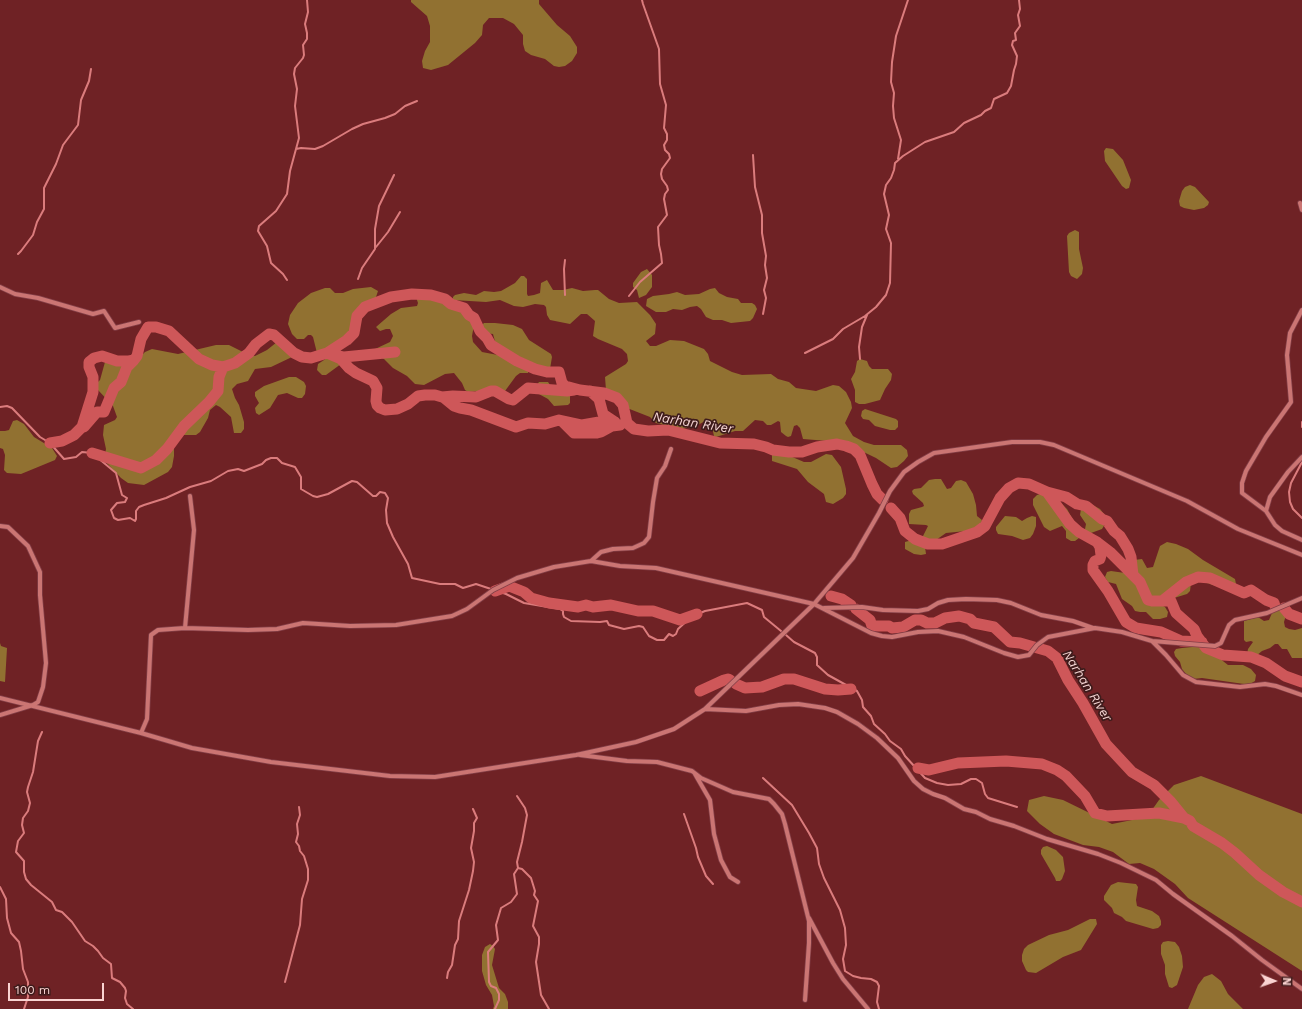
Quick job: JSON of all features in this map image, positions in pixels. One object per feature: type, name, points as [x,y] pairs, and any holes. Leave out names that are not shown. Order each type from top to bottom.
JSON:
[{"type":"street","points":[[1300,203],[1302,210]]},
{"type":"street","points":[[0,287],[16,294],[38,298],[93,314],[104,311],[115,328],[139,322]]},
{"type":"street","points":[[1302,310],[1290,333],[1287,355],[1291,402],[1266,438],[1246,471],[1242,483],[1242,493],[1266,511],[1275,525],[1282,531],[1302,540]]},
{"type":"street","points":[[0,698],[141,733],[192,748],[241,757],[409,777],[435,777],[576,755],[636,742],[674,729],[704,709],[814,604],[853,558],[890,491],[904,472],[934,453],[1012,442],[1040,442],[1054,445],[1187,501],[1238,529],[1302,555]]},
{"type":"street","points":[[591,561],[601,552],[613,549],[632,548],[644,543],[649,537],[657,478],[671,449]]},
{"type":"street","points":[[1266,511],[1270,497],[1288,472],[1302,458]]},
{"type":"street","points":[[185,628],[194,530],[190,496]]},
{"type":"street","points":[[0,526],[8,527],[28,546],[40,572],[40,595],[46,663],[43,687],[38,702],[33,705],[0,715]]},
{"type":"street","points":[[141,733],[147,719],[151,635],[158,630],[185,628],[248,630],[276,629],[303,623],[350,626],[396,625],[452,616],[467,609],[493,590],[517,578],[554,567],[591,561],[620,566],[656,568],[814,604],[872,633],[882,636],[892,637],[918,632],[938,631],[964,637],[1018,657],[1029,655],[1037,645],[1048,637],[1095,628]]},
{"type":"street","points":[[824,608],[862,608],[918,611],[928,609],[938,603],[948,600],[997,600],[1011,603],[1041,615],[1073,621],[1095,628],[1122,632],[1152,641],[1216,646],[1221,643],[1229,625],[1235,620],[1267,613],[1302,598]]},
{"type":"street","points":[[1152,641],[1166,654],[1183,675],[1196,682],[1240,687],[1265,684],[1276,686],[1302,695]]},
{"type":"street","points":[[704,709],[746,711],[779,705],[798,704],[825,708],[837,712],[858,724],[877,738],[898,758],[914,781],[923,789],[945,798],[964,809],[976,812],[990,819],[1014,826],[1047,839],[1121,862],[1156,880],[1302,989]]},
{"type":"street","points":[[576,755],[626,761],[657,762],[692,771],[701,778],[733,792],[769,799],[774,804],[782,814],[807,914],[809,943],[805,1000]]},
{"type":"street","points":[[692,771],[710,800],[714,834],[721,860],[730,877],[738,882]]},
{"type":"street","points":[[807,914],[843,979],[868,1009]]},
{"type":"shaded area","points":[[411,0],[539,0],[539,4],[557,25],[570,36],[577,47],[577,53],[572,61],[565,66],[554,66],[545,59],[531,55],[525,51],[523,35],[514,24],[503,18],[489,18],[483,25],[482,35],[475,43],[448,65],[431,70],[423,68],[422,61],[430,42],[430,26],[427,16],[411,2]]},
{"type":"shaded area","points":[[1106,148],[1113,149],[1123,160],[1131,180],[1129,188],[1126,189],[1122,186],[1105,161],[1104,151]]},
{"type":"shaded area","points":[[1190,185],[1195,187],[1209,202],[1204,208],[1194,210],[1180,206],[1179,201],[1182,191],[1185,187]]},
{"type":"shaded area","points":[[1075,230],[1079,232],[1079,249],[1083,268],[1082,274],[1077,279],[1071,276],[1069,272],[1067,236]]},
{"type":"shaded area","points":[[647,269],[652,275],[652,287],[646,295],[639,298],[637,290],[633,287],[633,283],[641,272]]},
{"type":"shaded area","points":[[521,276],[524,276],[527,279],[528,296],[540,293],[541,283],[547,280],[553,290],[572,288],[583,291],[598,290],[609,299],[619,303],[637,302],[650,315],[656,324],[655,334],[646,341],[650,346],[656,346],[670,340],[684,341],[704,349],[708,354],[710,361],[732,372],[742,375],[771,374],[778,379],[789,382],[796,388],[816,391],[833,385],[839,386],[846,392],[851,402],[852,408],[845,423],[853,436],[874,445],[901,445],[907,450],[908,456],[897,467],[891,468],[876,458],[840,442],[803,439],[800,428],[797,425],[794,426],[791,436],[788,437],[781,432],[780,422],[778,421],[771,425],[767,425],[763,421],[755,420],[743,431],[735,431],[716,437],[714,436],[712,427],[708,421],[682,429],[656,423],[650,417],[627,408],[622,400],[606,390],[605,377],[626,364],[628,361],[627,354],[622,349],[593,336],[595,321],[587,314],[581,314],[570,324],[550,320],[544,305],[535,304],[523,307],[514,306],[500,300],[486,302],[453,300],[455,295],[464,293],[476,295],[484,291],[501,291],[515,283]]},
{"type":"shaded area","points":[[371,287],[378,291],[375,300],[357,311],[350,334],[324,351],[317,353],[313,337],[311,335],[308,335],[304,339],[297,339],[292,334],[288,324],[290,315],[298,303],[311,293],[325,288],[330,288],[335,293],[343,293],[353,289]]},
{"type":"shaded area","points":[[715,288],[719,293],[727,297],[738,299],[741,303],[752,303],[755,305],[757,309],[753,318],[750,321],[731,323],[722,320],[713,320],[706,317],[697,306],[682,310],[673,309],[666,312],[656,312],[646,306],[647,299],[653,296],[677,292],[685,295],[699,294]]},
{"type":"shaded area","points":[[418,296],[442,300],[462,311],[474,325],[472,336],[473,342],[482,352],[508,358],[528,368],[528,373],[520,373],[516,376],[505,391],[490,394],[480,391],[468,392],[465,390],[462,383],[454,373],[445,374],[424,385],[415,384],[407,376],[393,368],[384,359],[374,355],[373,350],[390,342],[393,336],[390,329],[380,331],[376,327],[391,314],[401,308],[417,306],[418,303],[416,297]]},
{"type":"shaded area","points":[[484,323],[513,325],[522,329],[529,340],[551,354],[550,369],[542,369],[522,363],[509,355],[496,345],[493,334],[484,333],[481,326]]},
{"type":"shaded area","points":[[277,342],[294,350],[292,357],[271,367],[255,369],[248,381],[237,384],[232,389],[244,422],[244,429],[241,433],[234,433],[231,417],[216,405],[210,410],[208,418],[200,432],[196,435],[183,435],[176,437],[172,467],[168,472],[144,485],[128,483],[121,478],[104,460],[106,449],[103,435],[104,425],[115,420],[117,417],[113,406],[98,390],[97,383],[100,380],[105,362],[116,358],[128,364],[134,365],[145,352],[152,349],[178,354],[216,345],[229,345],[249,355],[255,356],[267,350]]},
{"type":"shaded area","points":[[330,356],[339,359],[341,364],[326,375],[322,375],[317,370],[318,364]]},
{"type":"shaded area","points":[[860,359],[867,361],[872,369],[888,369],[892,374],[891,380],[880,400],[865,404],[855,402],[855,390],[851,379],[855,372],[857,361]]},
{"type":"shaded area","points":[[289,377],[296,377],[304,382],[306,386],[305,394],[302,398],[298,398],[287,393],[278,395],[270,408],[259,415],[256,413],[255,408],[259,403],[255,396],[255,392],[264,386]]},
{"type":"shaded area","points":[[539,382],[548,382],[553,389],[570,395],[570,403],[568,405],[554,406],[548,399],[537,393],[536,386]]},
{"type":"shaded area","points":[[865,409],[896,419],[898,421],[898,427],[895,430],[890,430],[875,426],[869,420],[863,419],[861,416],[862,411]]},
{"type":"shaded area","points":[[17,420],[24,424],[34,437],[52,448],[57,456],[55,460],[21,474],[7,473],[4,470],[5,455],[3,449],[0,448],[0,431],[9,430],[13,421]]},
{"type":"shaded area","points":[[772,452],[783,453],[804,462],[811,462],[826,454],[832,455],[841,467],[846,494],[843,498],[833,504],[826,502],[824,494],[808,482],[797,469],[772,461]]},
{"type":"shaded area","points":[[941,479],[947,489],[951,488],[956,481],[961,480],[966,482],[973,494],[977,516],[982,520],[981,524],[975,529],[946,533],[931,542],[923,540],[922,538],[928,526],[909,524],[909,514],[911,510],[924,506],[912,491],[914,489],[921,488],[929,480]]},
{"type":"shaded area","points":[[1043,493],[1060,502],[1067,509],[1079,531],[1079,538],[1075,541],[1071,541],[1066,538],[1066,531],[1062,526],[1050,531],[1044,527],[1033,505],[1033,499],[1037,495]]},
{"type":"shaded area","points":[[1084,504],[1091,504],[1100,509],[1104,514],[1105,524],[1102,529],[1086,534],[1086,524],[1080,515]]},
{"type":"shaded area","points":[[1005,516],[1016,517],[1022,521],[1032,516],[1036,517],[1036,526],[1030,538],[1023,540],[1012,536],[998,534],[996,527]]},
{"type":"shaded area","points":[[912,540],[924,544],[926,554],[914,554],[905,549],[905,542]]},
{"type":"shaded area","points":[[1167,542],[1188,549],[1203,560],[1235,579],[1235,588],[1232,590],[1225,589],[1197,581],[1191,583],[1190,591],[1187,594],[1174,598],[1160,599],[1158,603],[1165,607],[1168,612],[1167,617],[1153,619],[1146,612],[1135,611],[1132,606],[1122,599],[1116,584],[1108,582],[1105,577],[1107,572],[1111,571],[1125,573],[1133,568],[1134,560],[1142,559],[1147,568],[1153,567],[1160,546]]},
{"type":"shaded area","points":[[1279,609],[1285,610],[1285,627],[1295,630],[1302,628],[1302,658],[1292,658],[1287,649],[1282,649],[1278,644],[1275,644],[1262,651],[1256,656],[1249,656],[1247,654],[1248,649],[1253,642],[1246,642],[1244,640],[1244,621],[1258,617],[1264,621],[1269,620],[1272,613]]},
{"type":"shaded area","points":[[0,643],[1,646],[7,648],[5,682],[0,681]]},
{"type":"shaded area","points":[[1200,647],[1214,654],[1228,665],[1243,665],[1251,669],[1256,675],[1255,681],[1250,684],[1244,684],[1202,678],[1193,679],[1182,669],[1174,652],[1176,649]]},
{"type":"shaded area","points":[[1201,776],[1302,814],[1302,971],[1188,898],[1175,884],[1154,869],[1140,863],[1129,864],[1113,852],[1099,847],[1083,845],[1054,834],[1040,824],[1027,811],[1029,800],[1044,796],[1063,800],[1112,824],[1147,817],[1159,800],[1174,785]]},
{"type":"shaded area","points":[[1047,846],[1056,850],[1063,857],[1065,871],[1060,881],[1056,881],[1041,854],[1043,847]]},
{"type":"shaded area","points":[[1118,882],[1136,884],[1138,887],[1136,900],[1137,906],[1152,911],[1159,916],[1161,925],[1158,928],[1153,929],[1126,921],[1114,913],[1112,908],[1104,900],[1104,896],[1111,885]]},
{"type":"shaded area","points":[[1090,919],[1096,919],[1097,924],[1081,950],[1063,957],[1036,973],[1028,972],[1026,970],[1022,961],[1022,955],[1024,949],[1028,945],[1049,935],[1068,930]]},
{"type":"shaded area","points":[[1163,942],[1175,942],[1179,947],[1183,967],[1177,985],[1172,988],[1169,987],[1165,974],[1165,965],[1161,954],[1161,945]]},
{"type":"shaded area","points":[[490,944],[495,949],[492,965],[499,988],[505,994],[508,1002],[508,1009],[493,1009],[494,1006],[492,995],[486,985],[482,971],[482,955],[485,947]]},
{"type":"shaded area","points":[[1212,974],[1221,981],[1228,994],[1243,1009],[1188,1009],[1198,985],[1204,977]]},
{"type":"waterway","points":[[287,280],[271,263],[267,246],[258,231],[259,226],[276,211],[287,194],[290,171],[299,138],[295,106],[297,89],[294,74],[295,68],[303,58],[303,45],[307,39],[305,24],[308,12],[307,0]]},
{"type":"waterway","points":[[629,296],[640,282],[662,263],[658,227],[667,215],[664,199],[668,190],[661,174],[662,169],[670,158],[664,145],[667,140],[667,134],[664,128],[666,105],[660,84],[659,49],[642,0]]},
{"type":"waterway","points":[[898,159],[901,140],[894,118],[894,93],[891,82],[892,62],[896,36],[908,0]]},
{"type":"waterway","points":[[805,353],[833,339],[843,329],[865,316],[876,307],[886,295],[890,283],[891,243],[886,229],[889,215],[884,194],[886,185],[894,170],[895,163],[925,142],[954,132],[964,123],[981,115],[991,108],[994,99],[1007,93],[1011,86],[1016,64],[1017,56],[1012,45],[1013,41],[1016,40],[1015,33],[1020,26],[1018,15],[1020,9],[1019,0]]},
{"type":"waterway","points":[[18,254],[33,235],[37,222],[44,209],[44,188],[56,164],[63,145],[78,125],[81,100],[89,81],[91,69]]},
{"type":"waterway","points":[[296,149],[315,149],[323,146],[352,129],[395,114],[405,106],[417,101]]},
{"type":"waterway","points":[[753,155],[755,187],[762,215],[762,233],[766,256],[765,265],[767,278],[764,290],[766,298],[763,314]]},
{"type":"waterway","points":[[358,279],[362,268],[375,249],[375,229],[379,206],[394,175]]},
{"type":"waterway","points":[[376,247],[388,232],[400,212]]},
{"type":"waterway","points":[[565,260],[565,295]]},
{"type":"waterway","name":"Narhan River","points":[[50,443],[62,441],[74,435],[82,427],[93,392],[93,377],[89,367],[89,362],[94,358],[102,356],[117,361],[134,360],[137,356],[141,339],[148,327],[156,327],[169,331],[199,359],[212,365],[223,367],[235,363],[249,353],[256,344],[269,334],[274,335],[294,353],[302,357],[311,358],[327,353],[347,340],[354,333],[357,316],[365,307],[391,297],[412,294],[431,295],[445,299],[451,304],[464,308],[469,315],[474,318],[480,331],[491,345],[517,361],[535,369],[547,372],[559,372],[562,383],[565,386],[580,390],[604,393],[617,398],[623,405],[627,423],[634,429],[648,431],[668,430],[720,443],[754,444],[773,450],[789,452],[802,452],[817,447],[837,444],[846,446],[854,449],[860,455],[877,494],[883,500]]},
{"type":"waterway","points":[[860,359],[859,347],[862,327],[867,315]]},
{"type":"waterway","points":[[335,355],[344,357],[395,352]]},
{"type":"waterway","points":[[327,353],[341,359],[356,373],[373,381],[377,388],[377,405],[385,410],[397,409],[408,404],[418,396],[425,395],[442,397],[476,397],[491,391],[495,391],[513,400],[528,388],[567,391],[574,390]]},
{"type":"waterway","points":[[84,427],[97,412],[104,412],[114,388],[121,382],[127,367],[134,360]]},
{"type":"waterway","points":[[92,453],[141,468],[156,460],[167,449],[184,426],[209,402],[218,391],[219,377],[223,367]]},
{"type":"waterway","points":[[590,391],[599,399],[603,414],[615,422]]},
{"type":"waterway","points":[[443,397],[454,406],[471,410],[516,427],[528,423],[545,424],[559,420],[582,425],[605,421],[615,422]]},
{"type":"waterway","points":[[0,407],[7,406],[12,408],[40,437],[50,443],[64,459],[76,457],[82,452],[92,453],[116,473],[122,495],[127,498],[125,502],[117,503],[111,510],[114,518],[118,520],[130,518],[135,521],[136,511],[139,507],[166,498],[190,487],[211,481],[228,471],[238,469],[244,471],[262,464],[271,458],[277,458],[282,463],[295,467],[301,477],[301,489],[313,496],[317,497],[328,494],[352,481],[357,482],[373,496],[376,496],[380,492],[385,493],[388,498],[386,510],[387,523],[408,564],[412,578],[440,584],[455,584],[463,588],[476,584],[506,594],[524,603],[560,609],[563,611],[564,617],[571,621],[607,621],[609,625],[624,629],[639,626],[643,627],[649,636],[657,640],[664,640],[669,634],[673,636],[691,617],[705,611],[747,603],[762,610],[764,617],[781,631]]},
{"type":"waterway","points":[[562,421],[574,433],[597,433],[612,426],[620,425]]},
{"type":"waterway","points":[[1302,422],[1302,427]]},
{"type":"waterway","points":[[1302,462],[1291,483],[1289,492],[1290,502],[1293,509],[1302,518]]},
{"type":"waterway","name":"Narhan River","points":[[891,508],[900,518],[905,531],[915,539],[928,544],[942,544],[977,532],[985,526],[1000,498],[1009,488],[1018,483],[1029,484],[1047,492],[1066,497],[1077,504],[1086,506],[1102,519],[1107,521],[1114,531],[1120,536],[1128,549],[1131,557],[1133,575],[1140,582],[1148,600],[1171,601],[1176,613],[1194,629],[1197,636],[1206,648],[1223,655],[1251,657],[1266,663],[1285,676],[1302,682]]},
{"type":"waterway","name":"Narhan River","points":[[1047,492],[1070,524],[1079,532],[1097,542],[1100,547],[1101,555],[1100,559],[1095,561],[1093,570],[1108,591],[1126,622],[1136,628],[1161,632],[1181,641],[1202,642]]},
{"type":"waterway","name":"Narhan River","points":[[1097,542],[1110,552],[1133,575]]},
{"type":"waterway","name":"Narhan River","points":[[1162,601],[1186,582],[1198,577],[1210,578],[1244,593],[1251,590],[1266,600],[1274,603],[1275,606]]},
{"type":"waterway","points":[[495,591],[509,586],[524,592],[531,598],[549,603],[578,607],[586,605],[593,607],[611,605],[638,611],[653,611],[680,620],[697,614]]},
{"type":"waterway","name":"Narhan River","points":[[831,596],[842,599],[851,605]]},
{"type":"waterway","name":"Narhan River","points":[[1284,608],[1289,614],[1302,619]]},
{"type":"waterway","name":"Narhan River","points":[[856,609],[870,620],[872,626],[889,626],[892,628],[903,627],[915,620],[935,623],[945,618],[959,616],[970,619],[974,623],[994,627],[1010,642],[1020,643],[1048,651],[1057,658],[1068,680],[1106,744],[1132,772],[1154,785],[1184,818]]},
{"type":"waterway","name":"Narhan River","points":[[786,635],[794,642],[815,653],[817,657],[817,665],[828,675],[857,691],[862,700],[863,707],[871,716],[874,724],[890,741],[901,749],[905,756],[925,778],[937,783],[948,785],[961,784],[971,779],[976,779],[982,783],[985,794],[988,798],[1017,807]]},
{"type":"waterway","name":"Narhan River","points":[[736,684],[745,688],[762,687],[784,679],[794,679],[825,689],[851,689]]},
{"type":"waterway","name":"Narhan River","points":[[700,691],[724,680],[730,680]]},
{"type":"waterway","points":[[42,732],[38,741],[33,772],[27,792],[30,803],[28,811],[23,818],[22,825],[24,833],[18,841],[16,852],[24,861],[24,872],[26,879],[31,885],[52,902],[56,910],[62,912],[72,922],[85,941],[93,946],[103,958],[111,964],[112,978],[120,982],[125,988],[125,998],[127,1004],[133,1009]]},
{"type":"waterway","name":"Narhan River","points":[[918,768],[929,770],[958,763],[1006,761],[1042,764],[1057,770],[1066,776],[1085,796],[1095,813],[1107,816],[1159,813],[1184,818],[1190,821],[1193,826],[1222,843],[1235,853],[1259,875],[1283,892],[1302,902]]},
{"type":"waterway","points":[[763,778],[792,805],[817,848],[819,864],[824,878],[840,910],[845,928],[846,945],[843,959],[845,971],[853,976],[871,979],[877,982],[879,986],[877,1002],[879,1009]]},
{"type":"waterway","points":[[517,796],[525,808],[527,815],[517,862],[518,868],[522,869],[531,878],[535,891],[534,895],[538,901],[533,926],[539,937],[536,962],[541,995],[549,1009]]},
{"type":"waterway","points":[[285,982],[300,925],[302,899],[308,880],[308,869],[304,856],[296,842],[298,834],[297,824],[300,815],[299,807]]},
{"type":"waterway","points":[[447,978],[448,972],[452,965],[455,945],[458,939],[459,921],[469,890],[473,871],[474,862],[471,848],[474,823],[477,818],[473,809]]},
{"type":"waterway","points":[[684,814],[698,857],[706,876],[713,884]]},
{"type":"waterway","points":[[495,1009],[499,1000],[499,994],[496,988],[491,986],[489,982],[488,952],[498,940],[496,925],[501,908],[511,902],[517,894],[514,874],[518,868]]},
{"type":"waterway","points":[[0,887],[6,899],[7,918],[11,933],[19,942],[23,969],[28,982],[28,997],[24,1009]]}]
